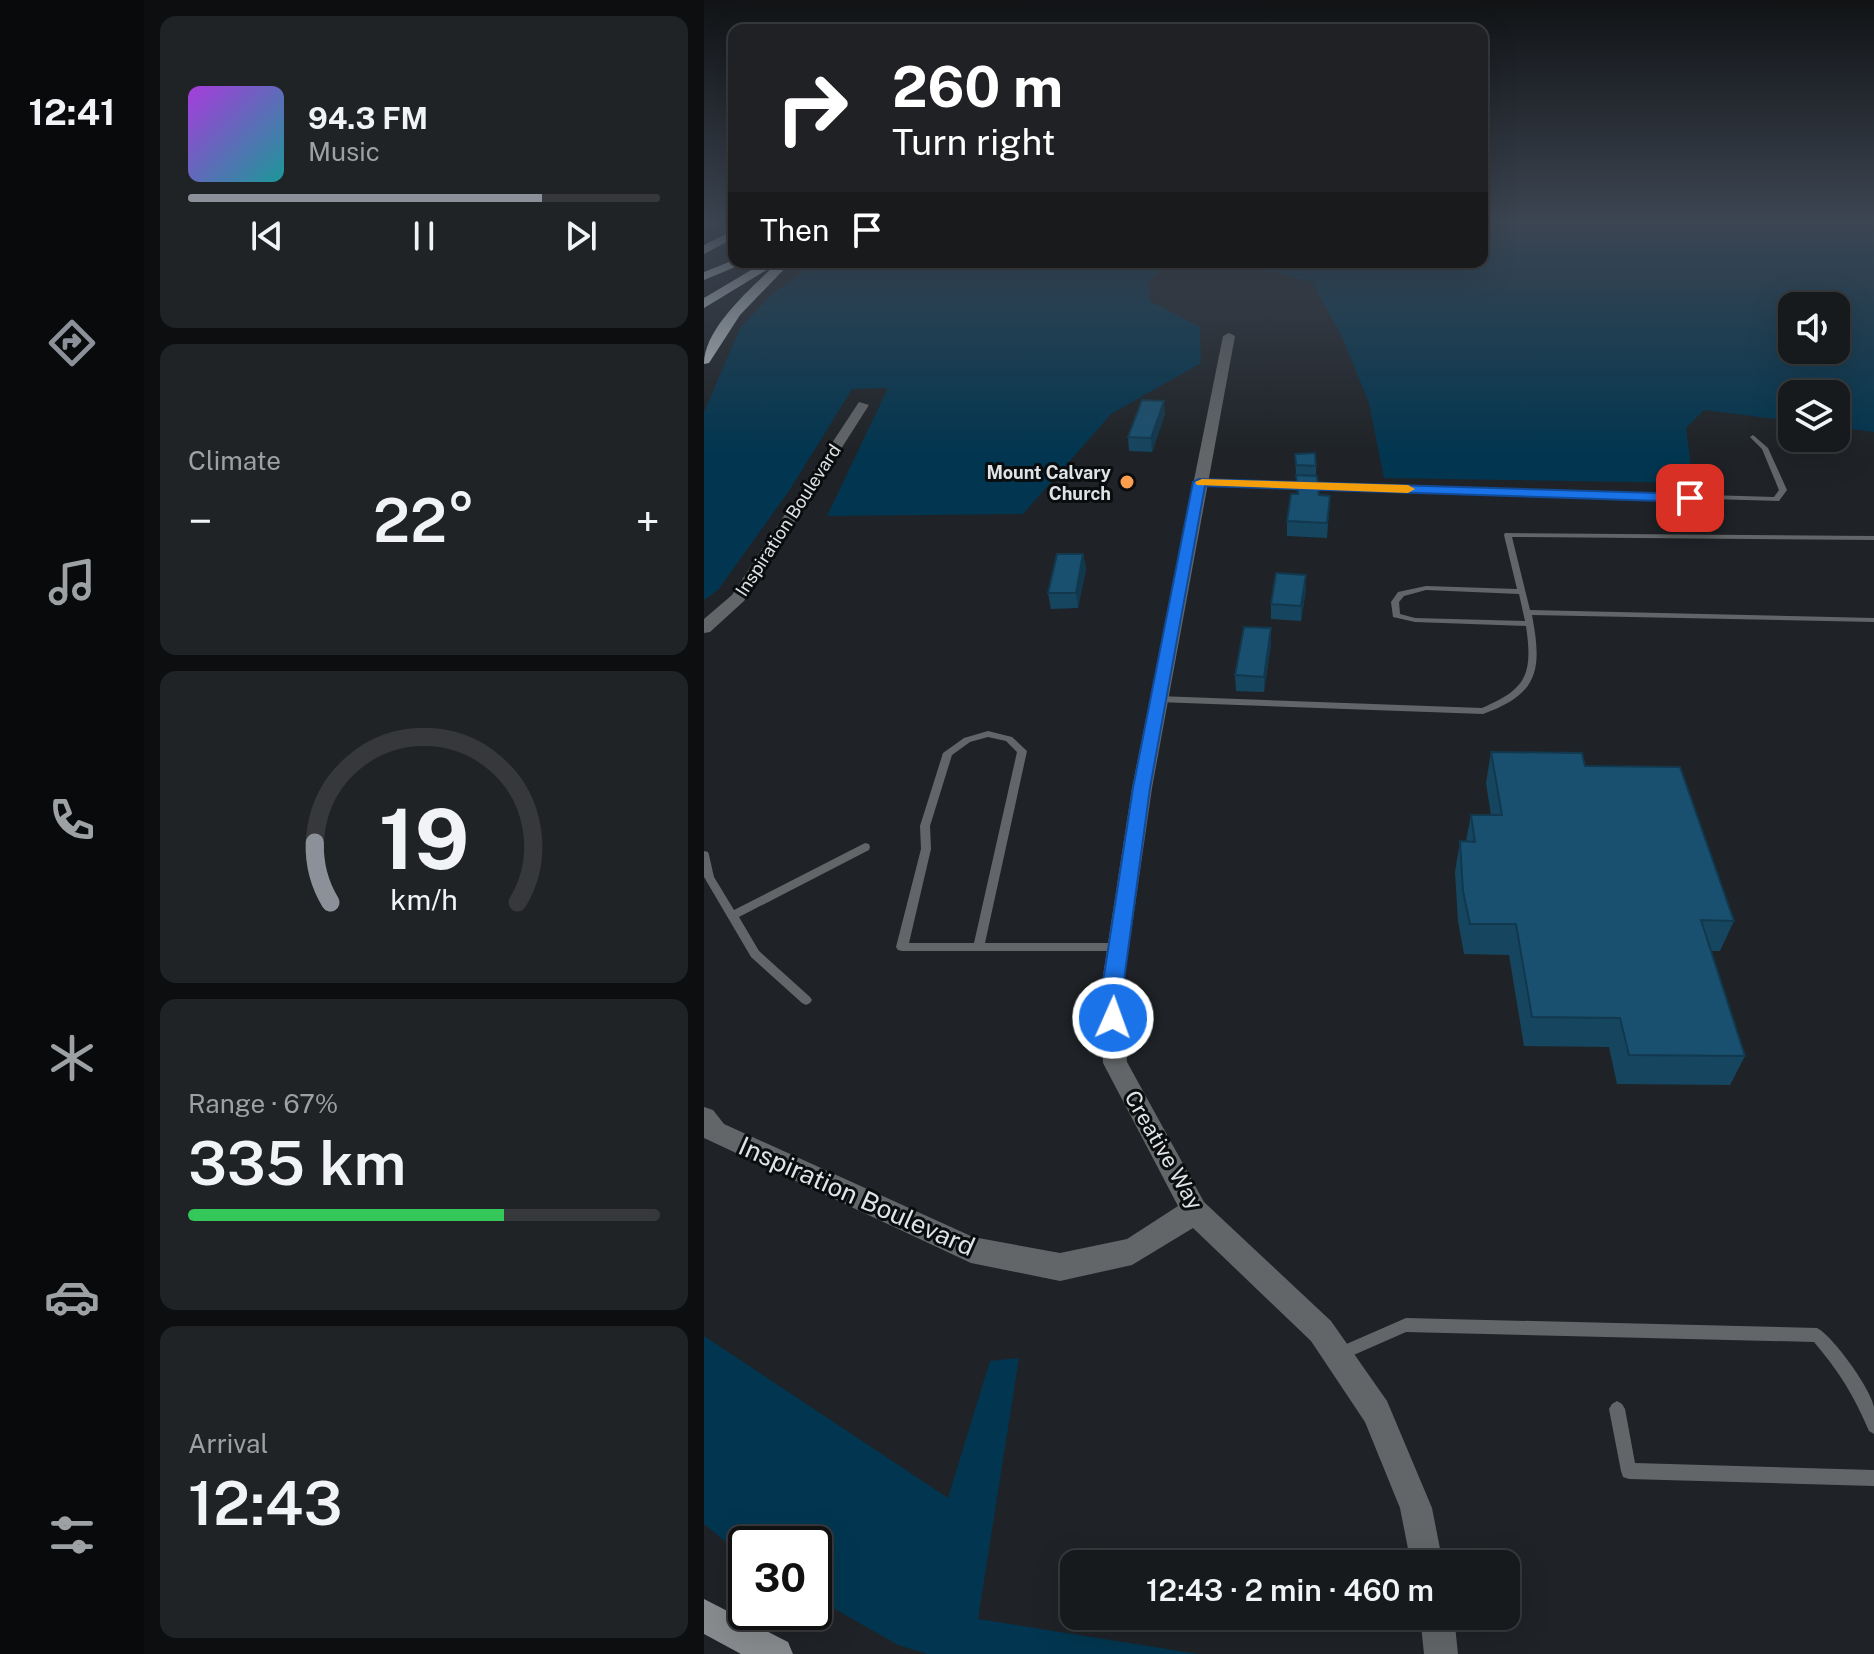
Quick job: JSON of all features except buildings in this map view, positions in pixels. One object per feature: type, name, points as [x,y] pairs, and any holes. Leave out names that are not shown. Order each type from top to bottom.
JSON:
[{"type":"highway","points":[[704,360],[735,313],[749,299]]},
{"type":"main road","points":[[704,1616],[776,1654]]},
{"type":"street","name":"Creative Way","points":[[1229,336],[1158,699],[1118,947],[1111,995],[1115,1063],[1195,1211],[1321,1331],[1376,1412],[1416,1508],[1424,1550]]},
{"type":"street","name":"Inspiration Boulevard","points":[[704,628],[738,598],[863,405]]},
{"type":"street","name":"Inspiration Boulevard","points":[[704,1118],[715,1132],[971,1250],[1060,1267],[1132,1251],[1195,1211]]},
{"type":"street","points":[[1438,1630],[1441,1654]]},
{"type":"lane","points":[[1199,482],[1776,499],[1783,490],[1765,448],[1753,437]]},
{"type":"lane","points":[[1158,699],[1483,711],[1509,701],[1526,687],[1535,650],[1508,535],[1874,538]]},
{"type":"lane","points":[[1522,592],[1426,588],[1401,594],[1395,602],[1396,615],[1415,620],[1530,624]]},
{"type":"lane","points":[[1527,612],[1874,620]]},
{"type":"lane","points":[[979,947],[1022,751],[1009,739],[999,735],[977,736],[948,753],[925,826],[926,849],[902,947],[979,947],[1118,947]]},
{"type":"lane","points":[[732,916],[865,847]]},
{"type":"lane","points":[[704,855],[709,877],[755,954],[806,1000]]},
{"type":"lane","points":[[1338,1355],[1406,1325],[1817,1335],[1843,1364],[1868,1405],[1874,1426]]},
{"type":"lane","points":[[1617,1409],[1629,1471],[1874,1478]]},
{"type":"shaded area","points":[[767,299],[1150,299],[1200,327],[1201,363],[1111,414],[1023,514],[827,516],[888,388],[852,389],[789,491],[718,590],[704,600],[704,412],[740,328]]},
{"type":"shaded area","points":[[1321,299],[1778,299],[1778,364],[1850,364],[1850,299],[1874,299],[1874,432],[1850,429],[1850,380],[1778,380],[1778,419],[1704,410],[1686,428],[1693,483],[1384,478],[1369,403],[1343,339]]},
{"type":"shaded area","points":[[704,1336],[948,1498],[990,1361],[1019,1358],[978,1619],[1198,1654],[928,1654],[898,1645],[832,1607],[832,1526],[728,1526],[728,1543],[704,1524]]},
{"type":"slow traffic","points":[[1202,482],[1408,489]]},
{"type":"place","name":"Mount Calvary Church","points":[[1127,482]]},
{"type":"route","points":[[1113,1018],[1111,995],[1142,788],[1199,482],[1690,498]]}]
